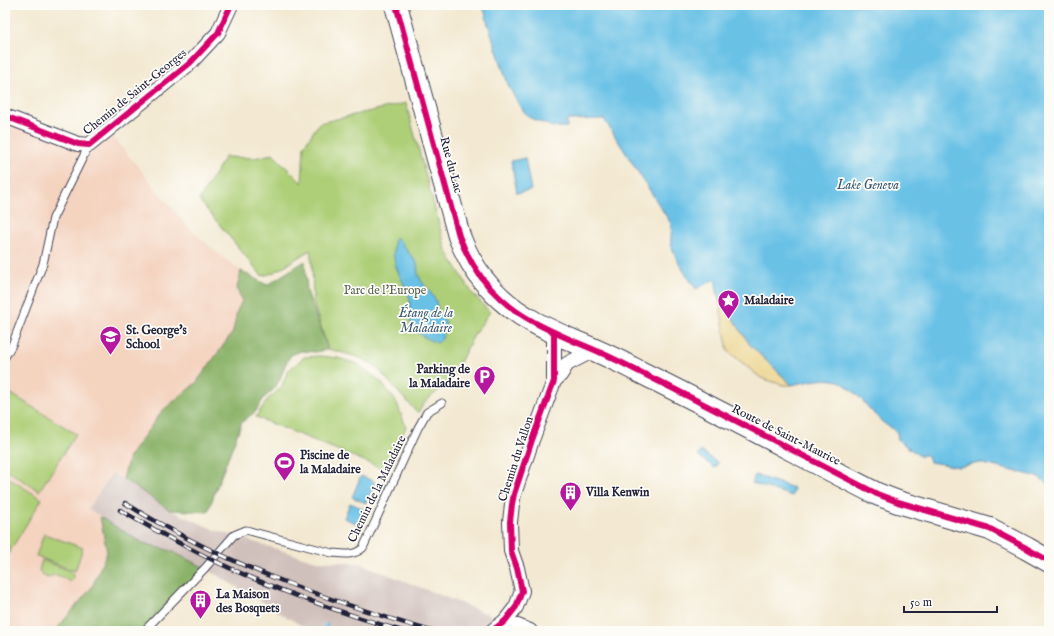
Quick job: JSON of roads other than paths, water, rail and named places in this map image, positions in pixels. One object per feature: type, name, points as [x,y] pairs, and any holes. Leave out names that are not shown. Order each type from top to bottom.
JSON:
[{"type":"main road","name":"Rue du Lac","points":[[396,5],[459,236],[466,252],[485,282],[500,298],[519,313]]},
{"type":"main road","name":"Route de Saint-Maurice","points":[[519,313],[554,332],[643,374],[877,494],[898,502],[990,530],[1049,561]]},
{"type":"street","name":"Chemin de Saint-Georges","points":[[5,116],[78,144],[89,145],[190,63],[218,33],[231,5]]},
{"type":"street","name":"Chemin du Vallon","points":[[554,332],[554,382]]},
{"type":"street","name":"Chemin du Vallon","points":[[492,631],[505,621],[516,607],[522,591],[517,568],[511,551],[510,522],[514,494],[532,440],[554,382],[567,364],[594,350]]},
{"type":"street","points":[[505,621],[530,631]]},
{"type":"lane","name":"Chemin de Saint-Georges","points":[[5,357],[12,345],[43,264],[53,218],[89,145]]},
{"type":"lane","name":"Chemin de la Maladaire","points":[[144,631],[205,568],[234,535],[246,530],[332,553],[352,554],[363,548],[418,428],[427,412],[442,403]]},
{"type":"water","name":"Lake Geneva","points":[[483,5],[1049,5],[1049,485],[1039,477],[980,463],[959,467],[930,462],[928,457],[924,454],[921,457],[898,440],[897,432],[881,421],[854,392],[838,381],[815,380],[792,385],[750,345],[718,295],[715,279],[696,289],[675,256],[671,244],[670,222],[604,119],[567,120],[567,127],[553,127],[530,118],[520,107],[509,87]]},
{"type":"water","points":[[525,158],[531,190],[517,193],[511,161]]},
{"type":"water","name":"Étang de la Maladaire","points":[[395,237],[417,263],[418,274],[436,301],[440,315],[445,321],[446,328],[443,332],[442,339],[438,343],[422,336],[414,329],[412,325],[409,296],[395,262]]},
{"type":"water","points":[[701,451],[718,463],[715,468],[698,456]]},
{"type":"water","points":[[755,475],[794,488],[792,496],[752,483]]},
{"type":"water","points":[[361,476],[375,482],[366,503],[352,497]]},
{"type":"water","points":[[350,503],[364,509],[358,524],[344,518]]},
{"type":"waterway","points":[[325,631],[327,625]]},
{"type":"railway","points":[[125,503],[198,544],[274,578],[351,606],[431,631]]},
{"type":"railway","points":[[120,510],[151,528],[245,575],[284,591],[362,619],[402,631]]},
{"type":"place","name":"Maladaire","points":[[728,320]]},
{"type":"place","name":"St. George's School","points":[[110,356]]},
{"type":"place","name":"Parking de la Maladaire","points":[[485,396]]},
{"type":"place","name":"Piscine de la Maladaire","points":[[285,482]]},
{"type":"place","name":"Villa Kenwin","points":[[571,512]]},
{"type":"place","name":"La Maison des Bosquets","points":[[200,620]]},
{"type":"park label","name":"Parc de l'Europe","points":[[385,290]]}]
